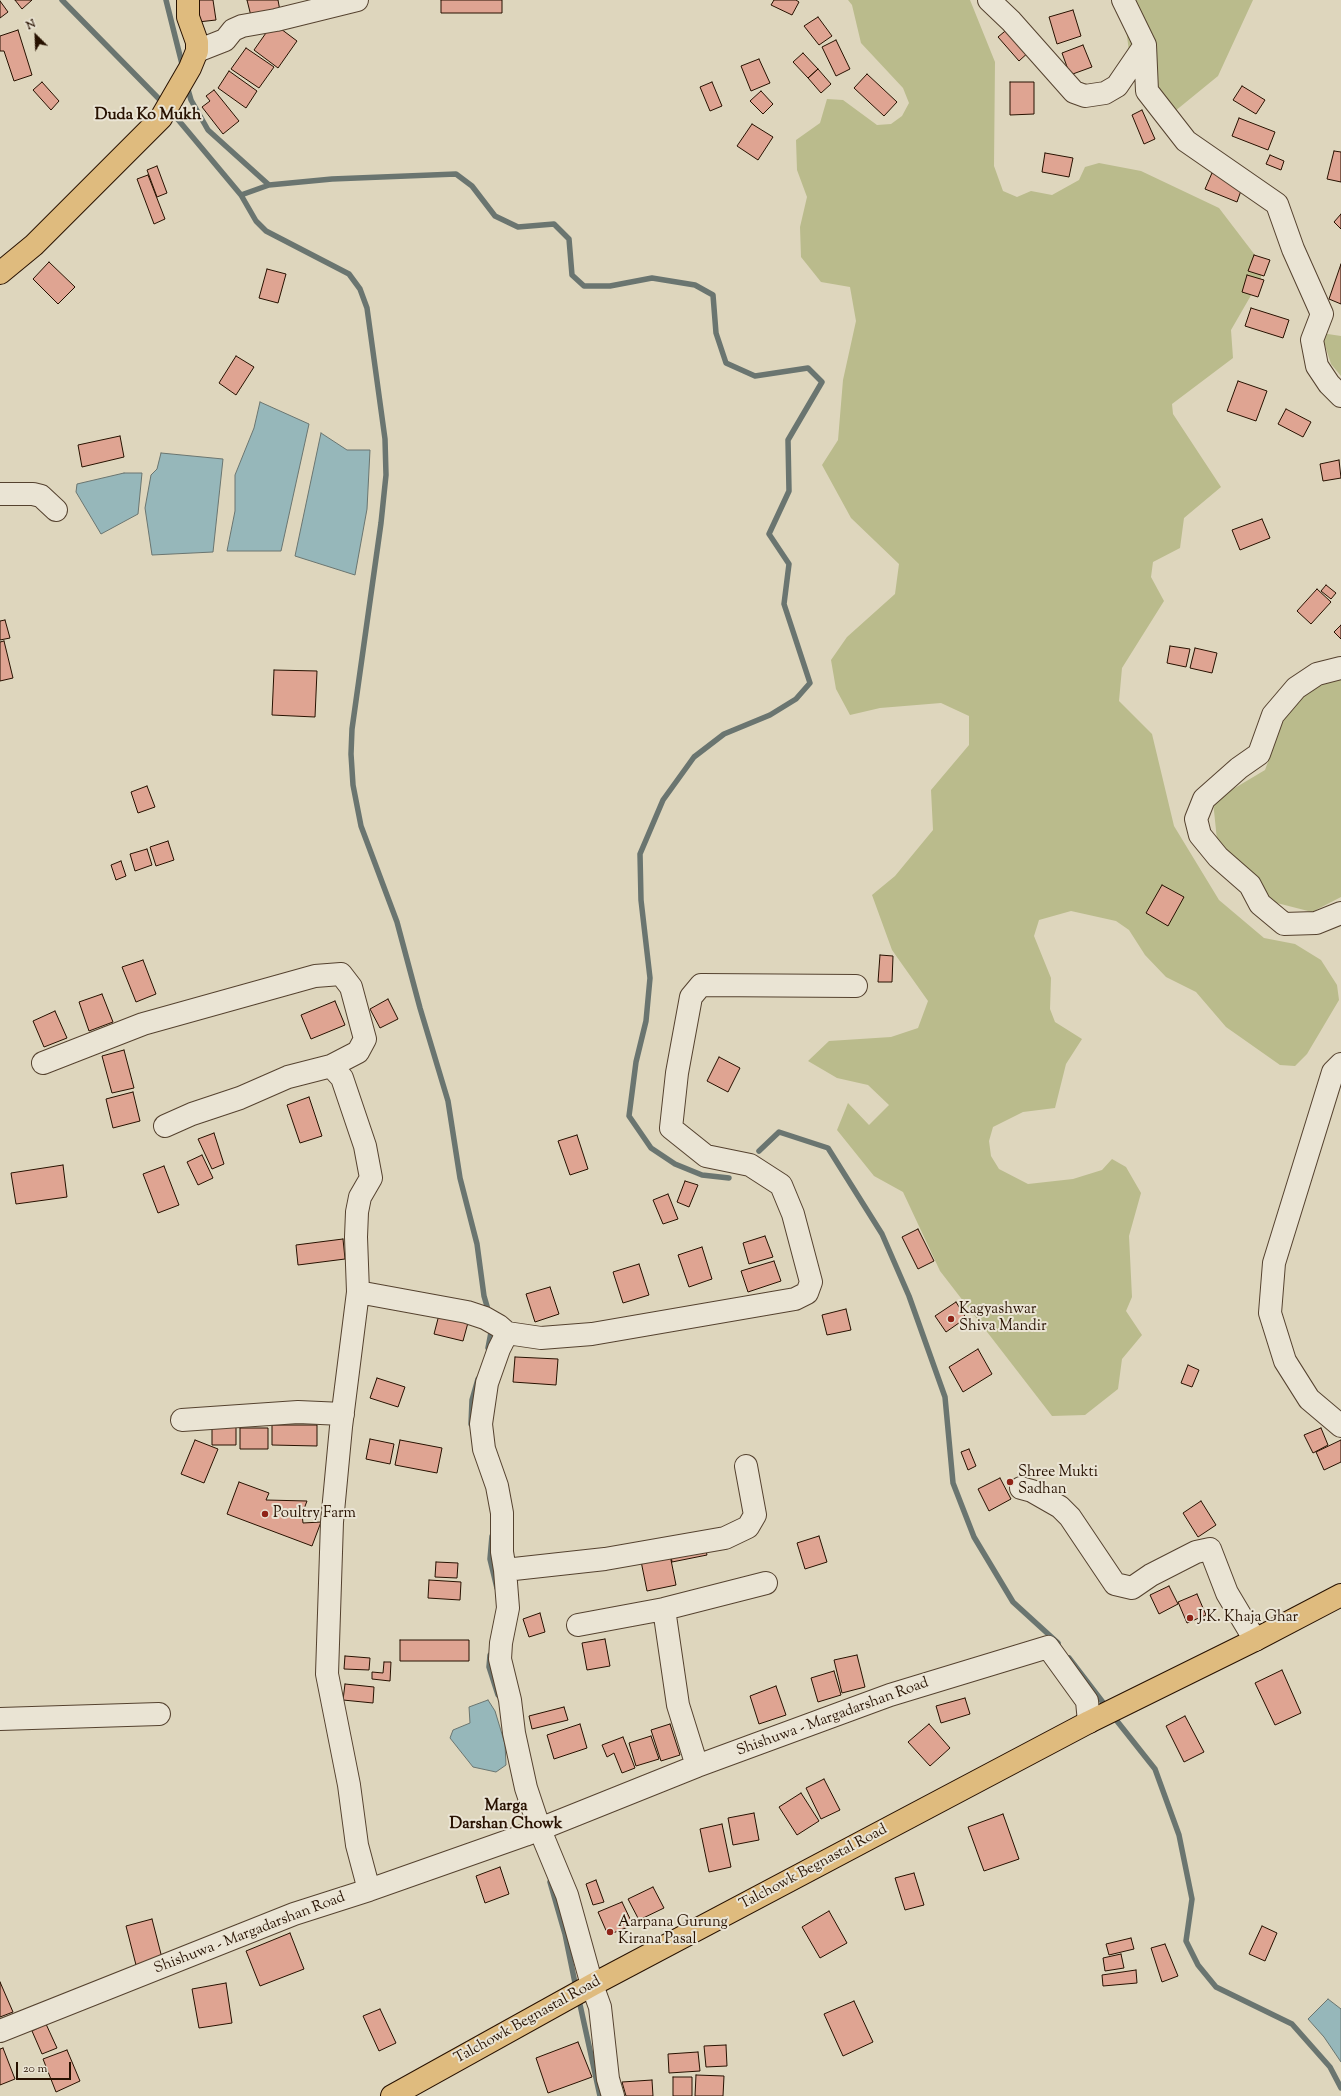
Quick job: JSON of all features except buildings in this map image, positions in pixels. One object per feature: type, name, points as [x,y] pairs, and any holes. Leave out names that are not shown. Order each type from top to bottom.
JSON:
[{"type":"main road","points":[[0,273],[34,245],[161,118],[193,59],[197,42],[188,17],[188,0]]},
{"type":"main road","points":[[1255,1640],[1341,1595]]},
{"type":"main road","name":"Talchowk Begnastal Road","points":[[392,2096],[419,2090],[592,1985],[1089,1722],[1255,1640]]},
{"type":"street","points":[[193,59],[225,40],[233,30],[242,26],[276,20],[357,0]]},
{"type":"street","points":[[988,0],[1012,21],[1074,92],[1085,96],[1105,93],[1117,86],[1145,45]]},
{"type":"street","points":[[1124,0],[1145,45],[1147,91],[1186,141],[1276,204],[1293,249],[1322,314],[1312,340],[1318,366],[1329,384],[1341,396]]},
{"type":"street","points":[[0,494],[32,494],[41,496],[56,510]]},
{"type":"street","points":[[1341,668],[1317,674],[1296,688],[1273,716],[1259,754],[1239,768],[1204,799],[1196,819],[1200,835],[1218,857],[1250,885],[1260,904],[1284,924],[1316,923],[1341,913]]},
{"type":"street","points":[[43,1063],[143,1024],[315,976],[341,974],[351,987],[365,1039],[358,1052],[331,1066],[288,1077],[240,1098],[192,1114],[165,1126]]},
{"type":"street","points":[[358,1292],[435,1305],[497,1326],[541,1338],[592,1334],[795,1299],[807,1293],[811,1282],[793,1214],[781,1185],[750,1165],[706,1156],[671,1128],[676,1073],[691,997],[701,985],[856,986]]},
{"type":"street","points":[[1341,1064],[1333,1072],[1274,1263],[1270,1313],[1285,1361],[1309,1399],[1341,1426]]},
{"type":"street","points":[[331,1066],[342,1078],[365,1146],[371,1178],[360,1197],[357,1212],[356,1237],[358,1292],[343,1414],[332,1522],[327,1674],[348,1778],[357,1845],[368,1890]]},
{"type":"street","points":[[497,1326],[499,1349],[487,1383],[481,1424],[484,1449],[497,1486],[502,1513],[502,1552],[508,1608],[501,1643],[500,1660],[510,1700],[514,1733],[526,1788],[532,1833],[567,1895],[592,1985],[600,2007],[608,2079],[613,2096]]},
{"type":"street","points":[[182,1420],[298,1412],[343,1414]]},
{"type":"street","points":[[505,1570],[605,1559],[725,1538],[748,1527],[755,1515],[746,1466]]},
{"type":"street","points":[[1021,1488],[1032,1490],[1060,1507],[1065,1512],[1116,1584],[1132,1588],[1196,1552],[1210,1549],[1227,1593],[1255,1640]]},
{"type":"street","points":[[578,1625],[664,1609],[766,1583]]},
{"type":"street","points":[[664,1609],[678,1705],[697,1766]]},
{"type":"street","name":"Shishuwa - Margadarshan Road","points":[[0,2031],[294,1914],[532,1833],[697,1766],[890,1695],[1048,1647],[1087,1700],[1089,1722]]},
{"type":"street","points":[[0,1719],[158,1714]]},
{"type":"green space","points":[[848,0],[970,0],[995,62],[994,166],[1003,191],[1017,197],[1031,191],[1052,195],[1079,180],[1085,167],[1099,163],[1141,171],[1219,208],[1261,263],[1261,278],[1231,330],[1233,358],[1172,404],[1173,414],[1221,487],[1184,518],[1180,548],[1153,562],[1151,577],[1164,601],[1122,668],[1119,701],[1152,734],[1174,826],[1219,900],[1264,938],[1295,944],[1321,960],[1337,985],[1339,1000],[1307,1054],[1295,1066],[1280,1065],[1226,1027],[1196,992],[1166,977],[1145,955],[1129,930],[1116,921],[1071,911],[1039,920],[1034,936],[1051,978],[1050,1009],[1055,1022],[1082,1039],[1066,1064],[1055,1108],[1023,1112],[993,1127],[989,1141],[991,1156],[999,1169],[1028,1184],[1073,1179],[1102,1170],[1112,1159],[1126,1167],[1141,1193],[1129,1236],[1132,1297],[1126,1311],[1142,1335],[1122,1359],[1118,1389],[1085,1415],[1052,1416],[940,1271],[903,1192],[874,1176],[837,1130],[848,1103],[869,1125],[889,1105],[868,1085],[837,1078],[808,1061],[829,1041],[891,1037],[918,1028],[928,1001],[892,950],[872,895],[895,876],[933,830],[931,790],[969,745],[969,716],[941,703],[880,708],[850,715],[836,689],[831,660],[847,637],[895,594],[899,564],[851,518],[822,465],[838,440],[843,380],[856,321],[850,287],[821,282],[801,257],[800,227],[807,197],[797,170],[796,140],[820,123],[827,99],[843,100],[877,125],[891,124],[902,116],[909,103],[903,88],[861,43],[852,5]]},
{"type":"green space","points":[[1122,0],[1253,0],[1218,76],[1169,116],[1129,51]]},
{"type":"green space","points":[[1321,333],[1341,336],[1341,376],[1331,364]]},
{"type":"green space","points":[[1341,675],[1341,897],[1312,912],[1273,902],[1217,840],[1213,801],[1265,770],[1290,702],[1329,676]]},
{"type":"water","points":[[260,402],[309,424],[281,551],[227,551],[235,511],[235,475],[254,428]]},
{"type":"water","points":[[321,433],[347,450],[370,450],[367,509],[355,575],[295,556]]},
{"type":"water","points":[[161,453],[223,459],[213,552],[152,555],[145,508],[151,475],[157,469]]},
{"type":"water","points":[[124,473],[142,473],[138,514],[101,534],[76,492],[77,484]]},
{"type":"water","points":[[488,1700],[495,1711],[505,1744],[506,1765],[496,1772],[473,1767],[450,1738],[453,1730],[470,1723],[469,1707]]},
{"type":"water","points":[[1328,1999],[1341,2009],[1341,2062],[1324,2037],[1308,2019]]},
{"type":"waterway","points":[[62,0],[164,104]]},
{"type":"waterway","points":[[166,0],[183,68]]},
{"type":"waterway","points":[[187,86],[191,100],[208,130],[269,185],[332,179],[456,174],[472,186],[495,216],[518,227],[554,224],[569,239],[572,275],[584,286],[610,286],[652,278],[695,285],[713,295],[716,333],[726,363],[755,376],[808,368],[822,382],[788,440],[789,491],[769,534],[789,564],[784,604],[810,683],[796,699],[770,715],[724,734],[694,757],[663,800],[640,854],[641,900],[650,978],[646,1021],[636,1062],[629,1116],[651,1148],[675,1164],[702,1175],[729,1178]]},
{"type":"waterway","points":[[170,110],[241,195],[269,185]]},
{"type":"waterway","points":[[241,195],[256,221],[266,231],[349,274],[360,289],[367,308],[385,439],[386,475],[381,523],[352,729],[351,754],[353,785],[361,826],[397,922],[420,1008],[448,1101],[460,1178],[477,1244],[484,1296],[489,1313]]},
{"type":"waterway","points":[[759,1151],[779,1132],[828,1148],[882,1234],[909,1296],[945,1397],[953,1483],[974,1537],[1013,1602],[1058,1643]]},
{"type":"waterway","points":[[488,1348],[492,1327]]},
{"type":"waterway","points":[[471,1424],[472,1400],[478,1379]]},
{"type":"waterway","points":[[492,1536],[490,1559],[497,1588]]},
{"type":"waterway","points":[[490,1655],[489,1667],[498,1695]]},
{"type":"waterway","points":[[1069,1658],[1108,1709]]},
{"type":"waterway","points":[[1113,1716],[1155,1769],[1179,1835],[1192,1899],[1186,1941],[1198,1965],[1216,1987],[1292,2024],[1330,2067],[1341,2088]]},
{"type":"waterway","points":[[550,1882],[565,1934],[575,1983]]},
{"type":"waterway","points":[[579,2000],[600,2096]]},
{"type":"place","name":"Kagyashwar Shiva Mandir","points":[[951,1319]]},
{"type":"place","name":"Shree Mukti Sadhan","points":[[1010,1482]]},
{"type":"place","name":"Poultry Farm","points":[[265,1514]]},
{"type":"place","name":"J.K. Khaja Ghar","points":[[1190,1618]]},
{"type":"place","name":"Aarpana Gurung Kirana Pasal","points":[[610,1932]]},
{"type":"district","name":"Duda Ko Mukh","points":[[148,116]]},
{"type":"district","name":"Marga Darshan Chowk","points":[[506,1816]]}]
